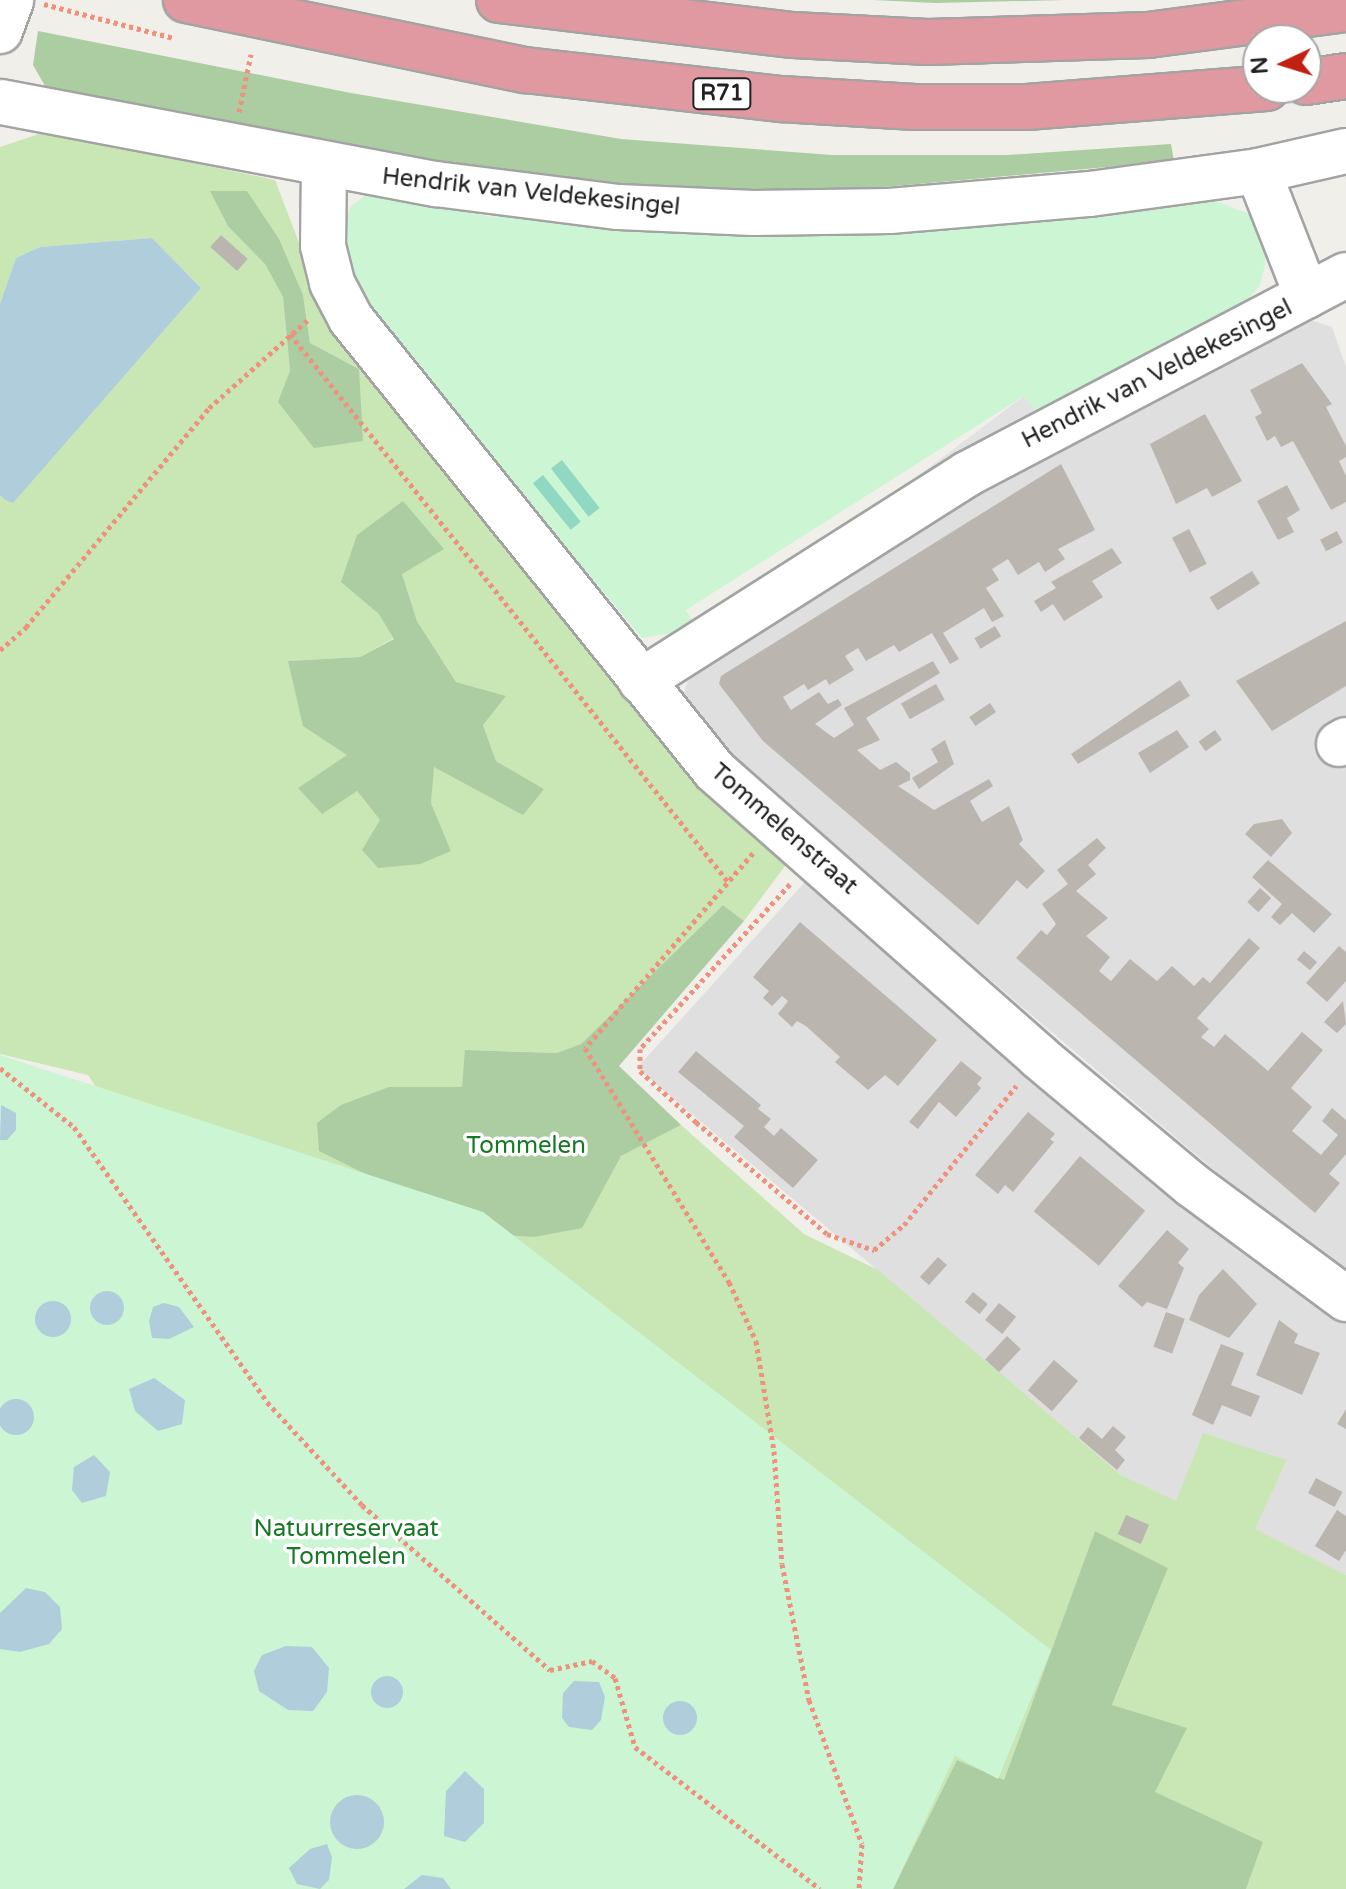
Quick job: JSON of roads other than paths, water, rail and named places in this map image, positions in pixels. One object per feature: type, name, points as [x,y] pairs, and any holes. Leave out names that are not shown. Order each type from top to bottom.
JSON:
[{"type":"highway","name":"R71","points":[[186,0],[525,70],[781,99],[915,107],[1027,107],[1242,90]]},
{"type":"highway","points":[[499,0],[793,35],[928,42],[1148,35],[1346,9]]},
{"type":"highway","points":[[1322,80],[1346,76]]},
{"type":"street","points":[[0,31],[11,0]]},
{"type":"street","name":"Hendrik van Veldekesingel","points":[[0,100],[324,166],[619,207],[753,213],[906,210],[1090,194],[1258,171],[1346,151]]},
{"type":"street","name":"Tommelenstraat","points":[[324,166],[323,246],[338,296],[351,319],[715,771],[775,820],[1039,1057],[1192,1185],[1346,1299]]},
{"type":"street","name":"Hendrik van Veldekesingel","points":[[641,681],[967,474],[1332,293],[1258,171]]},
{"type":"water","points":[[152,238],[201,288],[13,503],[5,500],[0,495],[0,304],[16,258],[40,247]]},
{"type":"water","points":[[1,1105],[16,1113],[16,1130],[7,1140],[0,1140]]},
{"type":"water","points":[[107,1291],[119,1296],[124,1308],[119,1320],[107,1325],[95,1320],[90,1308],[95,1296]]},
{"type":"water","points":[[53,1301],[65,1307],[71,1319],[65,1331],[53,1337],[41,1331],[35,1319],[41,1307]]},
{"type":"water","points":[[164,1303],[179,1307],[194,1327],[169,1339],[152,1338],[149,1321],[153,1307]]},
{"type":"water","points":[[154,1378],[185,1400],[182,1424],[158,1431],[135,1411],[129,1389]]},
{"type":"water","points":[[16,1399],[29,1404],[34,1417],[29,1430],[16,1435],[3,1430],[-2,1417],[3,1404]]},
{"type":"water","points":[[94,1455],[110,1472],[106,1496],[82,1503],[72,1490],[74,1467]]},
{"type":"water","points":[[26,1588],[45,1592],[60,1607],[62,1629],[49,1644],[20,1652],[0,1649],[0,1613]]},
{"type":"water","points":[[286,1646],[312,1647],[329,1668],[327,1692],[313,1711],[288,1710],[259,1691],[254,1671],[262,1655]]},
{"type":"water","points":[[387,1676],[399,1680],[403,1692],[399,1704],[387,1708],[375,1704],[371,1692],[375,1680]]},
{"type":"water","points":[[574,1681],[599,1682],[605,1697],[601,1720],[592,1730],[569,1727],[562,1718],[563,1693]]},
{"type":"water","points":[[680,1701],[692,1706],[697,1718],[692,1730],[680,1735],[668,1730],[663,1718],[668,1706]]},
{"type":"water","points":[[465,1771],[484,1789],[484,1823],[465,1842],[444,1836],[446,1791]]},
{"type":"water","points":[[357,1795],[376,1803],[384,1822],[376,1841],[357,1849],[338,1841],[330,1822],[338,1803]]},
{"type":"water","points":[[327,1844],[332,1857],[329,1880],[320,1889],[297,1884],[289,1868],[310,1849]]},
{"type":"water","points":[[422,1875],[443,1878],[451,1889],[404,1889]]},
{"type":"park label","name":"Tommelen","points":[[526,1146]]},
{"type":"park label","name":"Natuurreservaat Tommelen","points":[[346,1543]]}]
